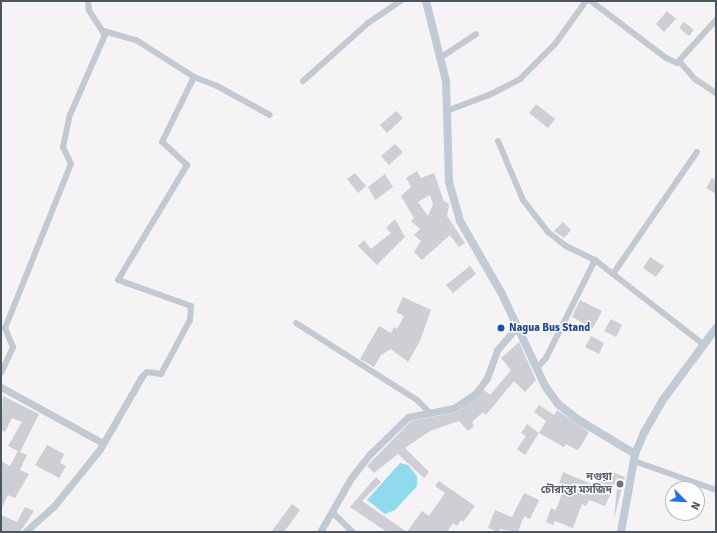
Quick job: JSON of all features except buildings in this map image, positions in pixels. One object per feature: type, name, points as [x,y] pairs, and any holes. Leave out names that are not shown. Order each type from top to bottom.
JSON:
[{"type":"main road","points":[[426,1],[440,58],[449,110],[449,182],[453,203],[517,327],[545,386],[567,412],[635,458]]},
{"type":"main road","points":[[621,532],[635,458],[653,413],[716,328]]},
{"type":"street","points":[[88,1],[89,10],[104,31],[136,40],[194,77],[217,86],[270,115]]},
{"type":"street","points":[[303,80],[368,23],[401,1]]},
{"type":"street","points":[[449,110],[484,98],[520,79],[555,44],[586,1]]},
{"type":"street","points":[[591,1],[666,58],[680,62],[695,79],[716,93]]},
{"type":"street","points":[[680,62],[716,20]]},
{"type":"street","points":[[1,372],[13,346],[5,328],[71,164],[63,147],[70,115],[104,31]]},
{"type":"street","points":[[440,58],[476,34]]},
{"type":"street","points":[[25,532],[54,506],[103,443],[147,372],[161,374],[190,320],[191,306],[118,280],[186,165],[162,142],[194,77]]},
{"type":"street","points":[[498,141],[523,200],[533,216],[560,242],[595,260],[704,344]]},
{"type":"street","points":[[613,274],[697,152]]},
{"type":"street","points":[[537,368],[546,358],[595,260]]},
{"type":"street","points":[[296,323],[417,400],[428,411]]},
{"type":"street","points":[[320,532],[334,513],[351,478],[370,454],[408,418],[428,411],[454,408],[475,394],[487,378],[497,350],[517,327]]},
{"type":"street","points":[[1,387],[103,443]]},
{"type":"street","points":[[635,458],[716,490]]},
{"type":"street","points":[[334,513],[353,532]]},
{"type":"water","points":[[400,463],[408,465],[417,476],[417,486],[395,510],[385,514],[367,500]]},
{"type":"place","name":"Nagua Bus Stand","points":[[501,328]]},
{"type":"place","name":"নগুয়া চৌরাস্তা মসজিদ","points":[[620,484]]}]
